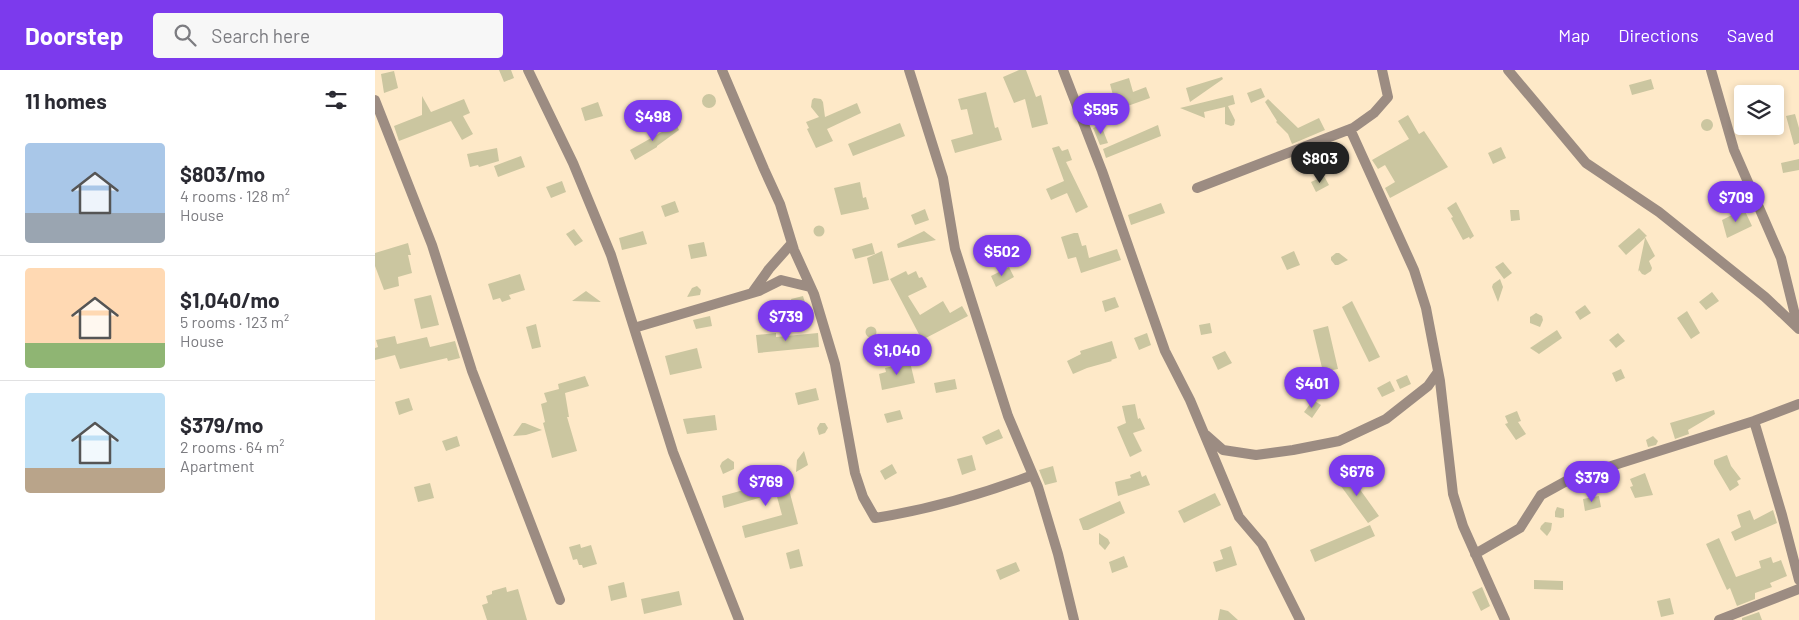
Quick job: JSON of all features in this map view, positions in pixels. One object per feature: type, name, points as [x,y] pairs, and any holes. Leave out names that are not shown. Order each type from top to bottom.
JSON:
[{"type":"street","points":[[528,70],[573,163],[611,255],[673,452],[739,620]]},
{"type":"street","points":[[722,70],[780,204],[792,243],[810,286],[835,364],[855,473],[863,497],[875,518],[921,510],[990,492],[1033,475]]},
{"type":"street","points":[[909,70],[943,178],[955,250],[1008,416],[1033,475],[1058,554],[1073,618],[1062,620]]},
{"type":"street","points":[[1063,70],[1102,170],[1165,351],[1190,400],[1239,517],[1262,544],[1300,620]]},
{"type":"street","points":[[1197,188],[1349,129],[1374,113],[1388,97],[1382,70]]},
{"type":"street","points":[[1509,70],[1585,163],[1659,212],[1765,297],[1799,328]]},
{"type":"street","points":[[1711,70],[1734,150],[1781,258],[1799,328]]},
{"type":"street","points":[[375,100],[432,245],[472,371],[560,600]]},
{"type":"street","points":[[1349,129],[1414,270],[1426,308],[1438,372],[1453,494],[1463,526],[1505,620]]},
{"type":"street","points":[[752,293],[769,269],[792,243]]},
{"type":"street","points":[[634,328],[752,293],[781,280],[810,286]]},
{"type":"street","points":[[1203,432],[1223,450],[1256,455],[1339,441],[1386,419],[1429,386],[1438,372]]},
{"type":"street","points":[[1475,554],[1520,528],[1541,494],[1570,479],[1754,421],[1799,404]]},
{"type":"street","points":[[1754,421],[1799,580]]},
{"type":"street","points":[[1719,620],[1799,590]]},
{"type":"building","points":[[499,70],[511,70],[514,78],[504,82]]},
{"type":"building","points":[[1019,70],[1026,70],[1036,97],[1041,95],[1048,124],[1032,128],[1025,99],[1014,103],[1003,77]]},
{"type":"building","points":[[394,71],[398,88],[384,93],[381,74]]},
{"type":"building","points":[[1222,77],[1223,79],[1190,102],[1186,88]]},
{"type":"building","points":[[1129,78],[1133,92],[1146,87],[1150,98],[1094,118],[1091,107],[1114,99],[1110,84]]},
{"type":"building","points":[[1651,79],[1654,89],[1632,95],[1629,85]]},
{"type":"building","points":[[1261,88],[1265,97],[1251,103],[1247,93]]},
{"type":"building","points":[[986,92],[995,128],[998,127],[1002,140],[955,153],[951,140],[973,134],[967,109],[961,110],[958,99]]},
{"type":"building","points":[[709,94],[714,96],[716,101],[714,106],[709,108],[704,106],[702,101],[704,96]]},
{"type":"building","points":[[1233,95],[1235,104],[1228,106],[1235,120],[1234,125],[1231,126],[1225,124],[1225,107],[1204,112],[1205,118],[1180,108]]},
{"type":"building","points":[[422,96],[431,112],[464,99],[470,113],[463,116],[473,134],[462,140],[451,121],[399,141],[394,126],[422,115]]},
{"type":"building","points":[[814,98],[821,99],[823,102],[825,117],[857,103],[861,113],[827,129],[833,141],[816,148],[807,129],[809,128],[806,122],[819,117],[811,107]]},
{"type":"building","points":[[1268,99],[1298,128],[1319,118],[1325,130],[1292,144],[1288,134],[1276,122],[1265,102]]},
{"type":"building","points":[[598,102],[603,116],[585,121],[581,108]]},
{"type":"building","points":[[1795,114],[1799,128],[1799,143],[1794,145],[1786,116]]},
{"type":"building","points":[[1408,115],[1419,134],[1424,131],[1448,167],[1390,198],[1385,188],[1395,182],[1385,165],[1378,169],[1372,160],[1409,139],[1398,121]]},
{"type":"building","points":[[1707,119],[1713,125],[1707,131],[1701,125]]},
{"type":"building","points":[[900,123],[905,136],[853,156],[848,144]]},
{"type":"building","points":[[676,124],[679,130],[657,147],[635,160],[630,150]]},
{"type":"building","points":[[1101,125],[1108,143],[1100,145],[1093,128]]},
{"type":"building","points":[[1158,125],[1161,136],[1106,158],[1103,149]]},
{"type":"building","points":[[1059,146],[1062,151],[1068,149],[1072,160],[1066,162],[1088,207],[1076,213],[1067,193],[1051,200],[1046,189],[1064,181],[1052,148]]},
{"type":"building","points":[[1501,147],[1506,158],[1493,164],[1488,153]]},
{"type":"building","points":[[497,148],[499,161],[479,167],[478,165],[470,167],[467,154]]},
{"type":"building","points":[[521,156],[525,167],[498,177],[494,166]]},
{"type":"building","points":[[1799,159],[1799,170],[1783,173],[1781,163]]},
{"type":"building","points":[[1324,176],[1329,185],[1316,192],[1311,182]]},
{"type":"building","points":[[562,181],[566,192],[551,198],[546,187]]},
{"type":"building","points":[[860,182],[863,198],[866,197],[869,209],[841,215],[834,188]]},
{"type":"building","points":[[675,201],[679,212],[665,217],[661,206]]},
{"type":"building","points":[[1456,202],[1474,236],[1470,239],[1469,237],[1463,240],[1447,208]]},
{"type":"building","points":[[1161,203],[1165,213],[1131,225],[1128,215]]},
{"type":"building","points":[[925,209],[929,220],[915,225],[911,215]]},
{"type":"building","points":[[1744,209],[1752,226],[1727,238],[1722,220]]},
{"type":"building","points":[[1510,210],[1519,210],[1520,220],[1511,221]]},
{"type":"building","points":[[817,226],[821,226],[824,231],[823,235],[817,236],[814,233],[814,229]]},
{"type":"building","points":[[1639,228],[1647,236],[1645,237],[1655,256],[1649,261],[1652,268],[1651,271],[1645,275],[1639,270],[1638,272],[1645,238],[1626,255],[1618,246]]},
{"type":"building","points":[[574,229],[583,241],[575,246],[566,234]]},
{"type":"building","points":[[643,231],[647,244],[622,250],[619,238]]},
{"type":"building","points":[[924,231],[936,240],[898,248],[897,244]]},
{"type":"building","points":[[1078,233],[1082,246],[1086,245],[1089,258],[1117,249],[1121,260],[1081,273],[1076,257],[1068,259],[1061,237]]},
{"type":"building","points":[[704,242],[707,256],[691,259],[688,245]]},
{"type":"building","points":[[408,243],[411,255],[408,255],[412,273],[398,277],[399,286],[384,290],[375,266],[375,253]]},
{"type":"building","points":[[872,243],[875,254],[855,259],[852,249]]},
{"type":"building","points":[[882,251],[889,280],[873,284],[867,258]]},
{"type":"building","points":[[1294,251],[1300,265],[1287,270],[1281,257]]},
{"type":"building","points":[[1339,253],[1348,260],[1335,265],[1331,257]]},
{"type":"building","points":[[1503,262],[1512,273],[1504,279],[1495,267]]},
{"type":"building","points":[[1009,267],[1014,277],[996,287],[991,276]]},
{"type":"building","points":[[906,271],[908,275],[916,271],[919,278],[922,277],[927,287],[908,296],[920,315],[943,301],[950,313],[962,306],[968,316],[922,340],[890,279]]},
{"type":"building","points":[[520,274],[525,290],[509,295],[511,299],[502,302],[500,298],[493,300],[488,284]]},
{"type":"building","points":[[1500,279],[1503,287],[1498,302],[1492,287]]},
{"type":"building","points":[[697,286],[701,290],[700,295],[687,297],[692,288]]},
{"type":"building","points":[[586,291],[601,302],[572,301]]},
{"type":"building","points":[[1712,292],[1719,301],[1706,310],[1699,302]]},
{"type":"building","points":[[431,295],[439,325],[421,329],[414,299]]},
{"type":"building","points":[[803,296],[806,306],[794,309],[791,299]]},
{"type":"building","points":[[1115,297],[1119,307],[1105,312],[1102,301]]},
{"type":"building","points":[[1352,301],[1380,357],[1369,362],[1342,307]]},
{"type":"building","points":[[1585,305],[1591,313],[1580,320],[1575,312]]},
{"type":"building","points":[[1687,311],[1700,333],[1691,339],[1677,318]]},
{"type":"building","points":[[1536,313],[1542,316],[1543,320],[1540,327],[1530,323],[1530,317]]},
{"type":"building","points":[[710,316],[712,326],[696,329],[693,320]]},
{"type":"building","points":[[1210,323],[1212,333],[1201,335],[1199,325]]},
{"type":"building","points":[[536,324],[541,347],[532,349],[526,327]]},
{"type":"building","points":[[871,326],[877,332],[871,338],[865,332]]},
{"type":"building","points":[[1328,326],[1338,369],[1323,372],[1313,330]]},
{"type":"building","points":[[1557,330],[1562,338],[1539,354],[1530,348]]},
{"type":"building","points":[[776,333],[776,337],[818,333],[819,347],[758,353],[756,335]]},
{"type":"building","points":[[1147,333],[1151,345],[1139,350],[1134,338]]},
{"type":"building","points":[[1618,333],[1625,341],[1616,348],[1609,340]]},
{"type":"building","points":[[395,336],[397,344],[427,337],[430,347],[455,341],[460,358],[448,361],[447,358],[400,369],[395,355],[375,360],[375,348],[378,347],[376,340]]},
{"type":"building","points":[[1112,341],[1117,358],[1073,374],[1067,361],[1081,354],[1080,351]]},
{"type":"building","points":[[697,348],[702,368],[670,375],[665,356]]},
{"type":"building","points":[[1225,351],[1232,363],[1218,370],[1212,357]]},
{"type":"building","points":[[910,362],[915,383],[882,390],[879,374],[886,372],[885,368]]},
{"type":"building","points":[[1318,367],[1324,395],[1315,397],[1309,369]]},
{"type":"building","points":[[1621,369],[1625,378],[1616,382],[1612,373]]},
{"type":"building","points":[[1407,375],[1411,384],[1400,389],[1396,380]]},
{"type":"building","points":[[585,376],[589,386],[565,393],[569,417],[567,417],[577,451],[552,458],[543,423],[545,422],[541,404],[547,402],[544,393],[559,389],[558,384]]},
{"type":"building","points":[[955,379],[957,389],[936,393],[934,383]]},
{"type":"building","points":[[1390,381],[1395,391],[1382,397],[1377,388]]},
{"type":"building","points":[[816,388],[819,400],[798,405],[795,393]]},
{"type":"building","points":[[409,398],[413,410],[399,415],[395,402]]},
{"type":"building","points":[[1313,400],[1321,405],[1312,418],[1304,412]]},
{"type":"building","points":[[1135,404],[1138,419],[1140,418],[1145,429],[1133,433],[1142,451],[1130,457],[1117,427],[1126,423],[1122,406]]},
{"type":"building","points":[[900,410],[903,419],[887,423],[884,414]]},
{"type":"building","points":[[1714,410],[1715,414],[1688,430],[1689,434],[1675,439],[1670,423]]},
{"type":"building","points":[[1517,411],[1521,421],[1518,422],[1526,434],[1516,440],[1505,424],[1508,423],[1505,416]]},
{"type":"building","points":[[715,415],[717,430],[687,434],[683,419]]},
{"type":"building","points":[[522,423],[542,430],[526,435],[513,436]]},
{"type":"building","points":[[820,423],[825,423],[828,428],[825,433],[819,435],[817,428]]},
{"type":"building","points":[[999,429],[1003,438],[986,445],[982,437]]},
{"type":"building","points":[[457,436],[460,446],[446,451],[442,441]]},
{"type":"building","points":[[1653,436],[1658,441],[1656,445],[1648,447],[1646,440]]},
{"type":"building","points":[[804,451],[808,465],[796,472],[797,460]]},
{"type":"building","points":[[972,455],[976,470],[962,475],[957,459]]},
{"type":"building","points":[[1727,455],[1731,466],[1741,479],[1737,481],[1739,485],[1730,491],[1714,464],[1714,460]]},
{"type":"building","points":[[728,458],[734,462],[734,469],[723,474],[720,466]]},
{"type":"building","points":[[892,464],[897,473],[885,480],[880,471]]},
{"type":"building","points":[[1053,466],[1057,482],[1045,485],[1039,470]]},
{"type":"building","points":[[1346,470],[1379,516],[1368,523],[1335,478]]},
{"type":"building","points":[[1140,471],[1142,477],[1146,475],[1150,485],[1118,496],[1115,482],[1131,478],[1130,475]]},
{"type":"building","points":[[1645,473],[1653,495],[1635,498],[1630,487],[1633,486],[1630,479]]},
{"type":"building","points":[[786,478],[798,524],[745,538],[742,526],[782,515],[776,493],[724,508],[722,496]]},
{"type":"building","points":[[430,483],[434,498],[418,502],[414,487]]},
{"type":"building","points":[[1215,493],[1221,505],[1184,523],[1178,511]]},
{"type":"building","points":[[1599,496],[1601,507],[1585,511],[1583,499]]},
{"type":"building","points":[[1120,501],[1125,513],[1088,530],[1083,530],[1079,519]]},
{"type":"building","points":[[1557,507],[1564,509],[1564,517],[1555,517]]},
{"type":"building","points":[[1750,510],[1754,520],[1773,510],[1777,523],[1735,541],[1731,532],[1741,527],[1737,515]]},
{"type":"building","points":[[1545,522],[1552,523],[1551,530],[1547,536],[1540,529]]},
{"type":"building","points":[[1370,525],[1375,536],[1315,562],[1310,550]]},
{"type":"building","points":[[1099,533],[1108,539],[1110,543],[1105,550],[1099,544]]},
{"type":"building","points":[[1719,538],[1736,577],[1761,568],[1759,561],[1771,557],[1773,563],[1781,560],[1787,576],[1770,583],[1772,587],[1755,593],[1755,599],[1737,606],[1730,588],[1727,590],[1706,544]]},
{"type":"building","points":[[580,544],[581,548],[591,545],[597,564],[583,568],[582,565],[579,565],[577,559],[573,560],[569,547]]},
{"type":"building","points":[[1231,546],[1237,565],[1216,572],[1213,562],[1223,559],[1220,550]]},
{"type":"building","points":[[799,549],[803,566],[790,569],[786,553]]},
{"type":"building","points":[[1124,556],[1128,567],[1112,573],[1109,562]]},
{"type":"building","points":[[1016,562],[1020,571],[1000,580],[996,570]]},
{"type":"building","points":[[1534,580],[1563,581],[1563,590],[1534,589]]},
{"type":"building","points":[[624,582],[627,597],[611,601],[608,586]]},
{"type":"building","points":[[506,587],[507,592],[518,589],[527,620],[487,620],[482,605],[488,603],[486,596],[492,594],[492,591]]},
{"type":"building","points":[[1482,587],[1490,606],[1481,611],[1472,592]]},
{"type":"building","points":[[679,591],[682,605],[644,614],[641,599]]},
{"type":"building","points":[[1670,598],[1674,614],[1661,617],[1657,601]]},
{"type":"building","points":[[1220,609],[1228,611],[1238,620],[1218,620]]},
{"type":"building","points":[[1759,612],[1762,620],[1742,620],[1742,618]]}]
